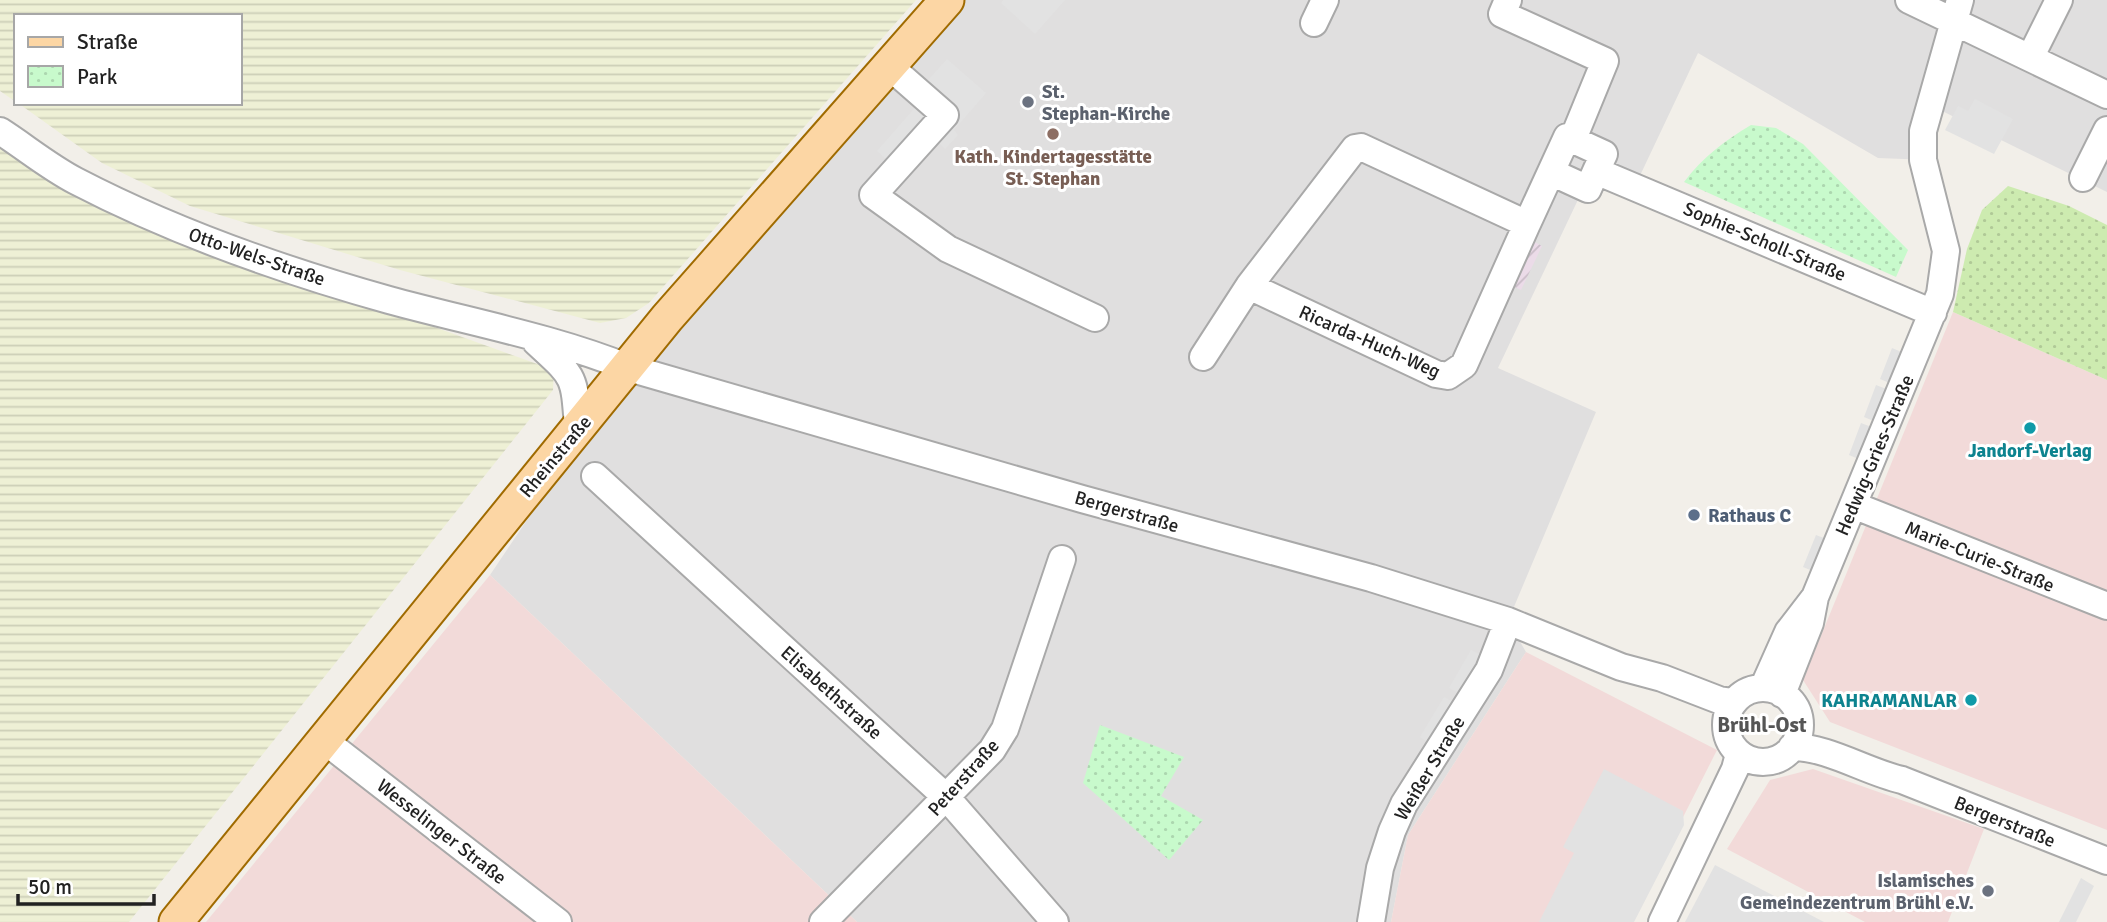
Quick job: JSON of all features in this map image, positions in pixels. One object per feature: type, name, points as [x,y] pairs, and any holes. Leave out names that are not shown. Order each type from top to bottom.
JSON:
[{"type":"main road","name":"Rheinstraße","points":[[176,922],[326,741],[667,318],[947,0]]},
{"type":"street","points":[[1909,0],[1957,10],[2031,56],[2107,95]]},
{"type":"street","points":[[2031,56],[2059,0]]},
{"type":"street","points":[[1499,3],[1502,14],[1605,61],[1573,139]]},
{"type":"street","name":"Hedwig-Gries-Straße","points":[[1773,691],[1810,623],[1815,597],[1940,294],[1946,251],[1923,160],[1923,131],[1957,10]]},
{"type":"street","points":[[889,66],[945,115],[873,195],[948,249],[1095,318]]},
{"type":"street","points":[[2083,178],[2107,130]]},
{"type":"street","name":"Otto-Wels-Straße","points":[[0,131],[74,180],[173,226],[273,264],[385,299],[594,354],[629,368]]},
{"type":"street","points":[[1567,137],[1604,154],[1596,171],[1588,189],[1551,172],[1567,137]]},
{"type":"street","points":[[1203,357],[1249,286],[1355,148],[1361,147],[1527,224]]},
{"type":"street","name":"Sophie-Scholl-Straße","points":[[1596,171],[1933,313]]},
{"type":"street","name":"Ricarda-Huch-Weg","points":[[1249,286],[1436,374],[1448,376],[1457,373],[1464,365],[1551,172]]},
{"type":"street","name":"Otto-Wels-Straße","points":[[532,338],[567,370],[575,383],[578,427]]},
{"type":"street","name":"Bergerstraße","points":[[629,368],[1371,578],[1508,621],[1729,715]]},
{"type":"street","name":"Elisabethstraße","points":[[595,476],[947,798],[1055,922]]},
{"type":"street","name":"Marie-Curie-Straße","points":[[1853,505],[2107,606]]},
{"type":"street","name":"Peterstraße","points":[[822,922],[992,750],[1005,729],[1062,559]]},
{"type":"street","name":"Weißer Straße","points":[[1371,922],[1380,868],[1400,813],[1489,670],[1508,621]]},
{"type":"street","points":[[1773,691],[1742,694],[1729,715],[1731,745],[1751,758],[1777,760],[1793,747],[1799,719]]},
{"type":"street","name":"Bergerstraße","points":[[1773,691],[1791,701],[1799,719],[1808,727],[1864,754],[1902,780]]},
{"type":"street","name":"Wesselinger Straße","points":[[326,741],[558,922]]},
{"type":"street","name":"Bergerstraße","points":[[1793,747],[1812,749],[1876,774],[1902,780],[2107,861]]},
{"type":"street","points":[[1662,922],[1735,769],[1751,758]]},
{"type":"shaded area","points":[[954,0],[2107,0],[2107,192],[1936,108],[1929,160],[1878,158],[1698,53],[1636,184],[1595,164],[1498,368],[1596,412],[1508,621],[1526,652],[1408,835],[1391,922],[857,922],[490,575],[629,368]]},
{"type":"shaded area","points":[[1003,0],[1065,0],[1035,34],[1001,3]]},
{"type":"shaded area","points":[[947,59],[986,93],[954,130],[958,135],[945,149],[936,140],[889,162],[877,151],[920,102],[914,96]]},
{"type":"shaded area","points":[[1975,99],[2013,119],[1994,154],[1945,130],[1958,106],[1968,111]]},
{"type":"shaded area","points":[[1529,239],[1542,246],[1521,290],[1508,284]]},
{"type":"shaded area","points":[[1953,312],[2107,380],[2107,830],[1830,722],[1803,680]]},
{"type":"shaded area","points":[[1892,348],[1904,353],[1892,384],[1880,379]]},
{"type":"shaded area","points":[[1876,385],[1889,390],[1876,422],[1864,417]]},
{"type":"shaded area","points":[[1861,423],[1874,428],[1861,460],[1849,455]]},
{"type":"shaded area","points":[[1816,535],[1829,540],[1815,572],[1803,567]]},
{"type":"shaded area","points":[[490,575],[857,922],[206,922]]},
{"type":"shaded area","points":[[1471,650],[1485,657],[1463,695],[1449,688]]},
{"type":"shaded area","points":[[1526,652],[1717,750],[1630,922],[1391,922],[1408,835]]},
{"type":"shaded area","points":[[1444,697],[1457,704],[1432,745],[1420,737]]},
{"type":"shaded area","points":[[1604,769],[1683,811],[1684,825],[1634,922],[1539,922],[1574,853],[1563,847]]},
{"type":"shaded area","points":[[1813,769],[1984,829],[1948,922],[1865,922],[1727,849],[1770,780]]},
{"type":"shaded area","points":[[1715,865],[1824,922],[1685,922]]},
{"type":"shaded area","points":[[2081,878],[2094,886],[2076,922],[2059,922]]},
{"type":"green space","points":[[0,0],[916,0],[649,303],[626,318],[600,323],[400,270],[190,206],[102,163],[21,105],[242,105],[242,14],[14,14],[14,101],[0,91]]},
{"type":"green space","points":[[1751,125],[1776,128],[1803,144],[1908,250],[1896,277],[1684,182],[1714,150]]},
{"type":"green space","points":[[0,136],[379,307],[554,370],[553,390],[129,922],[0,922]]},
{"type":"green space","points":[[2008,186],[2069,206],[2107,225],[2107,380],[1953,312],[1967,249],[1982,210]]},
{"type":"green space","points":[[1100,725],[1184,757],[1161,796],[1203,820],[1169,860],[1083,783]]},
{"type":"place","name":"St. Stephan-Kirche","points":[[1028,102]]},
{"type":"place","name":"Kath. Kindertagesstätte St. Stephan","points":[[1053,134]]},
{"type":"place","name":"Jandorf-Verlag","points":[[2030,428]]},
{"type":"place","name":"Rathaus C","points":[[1694,515]]},
{"type":"place","name":"KAHRAMANLAR","points":[[1971,700]]},
{"type":"place","name":"Islamisches Gemeindezentrum Brühl e.V.","points":[[1988,891]]},
{"type":"district","name":"Brühl-Ost","points":[[1762,725]]}]
